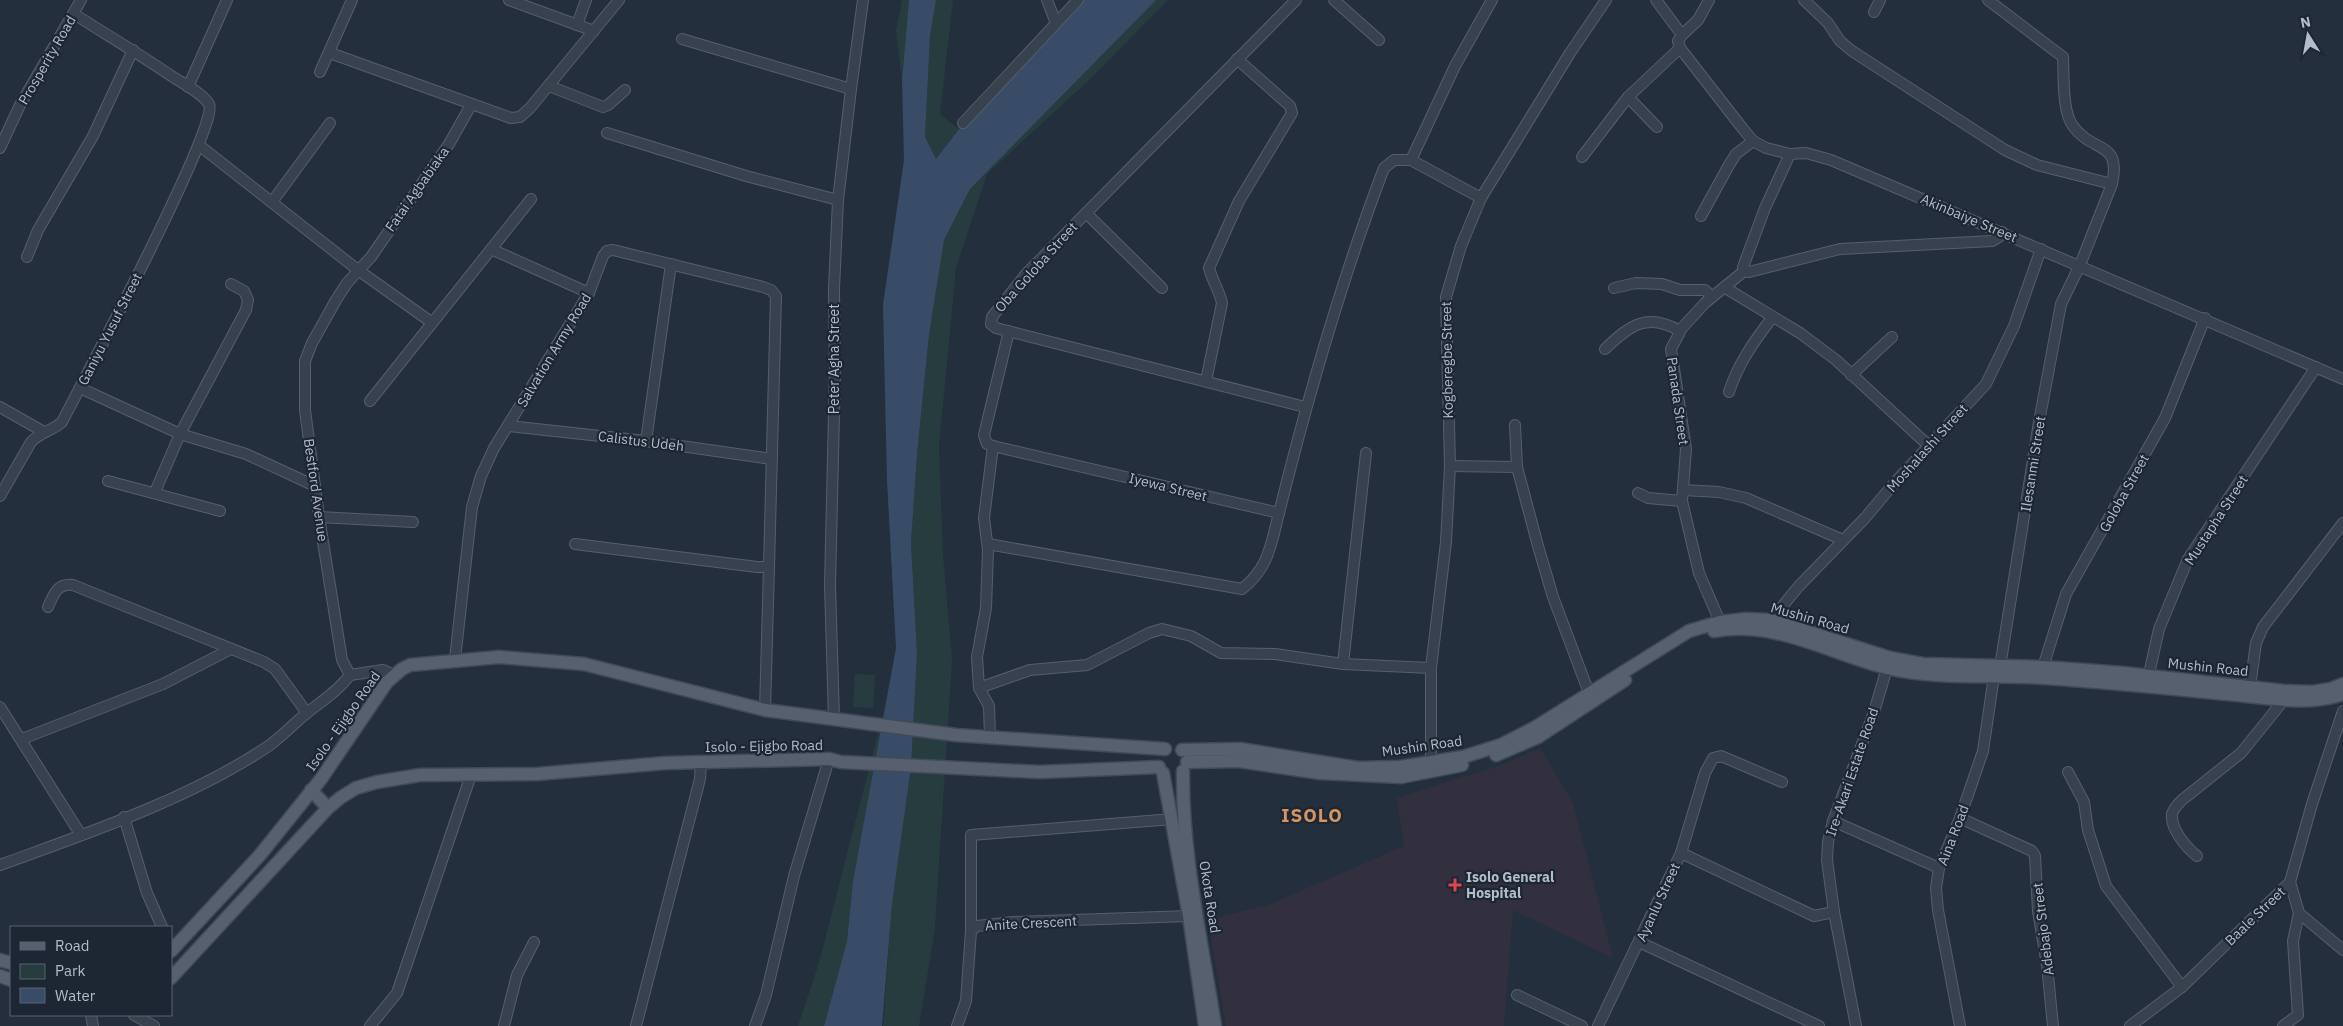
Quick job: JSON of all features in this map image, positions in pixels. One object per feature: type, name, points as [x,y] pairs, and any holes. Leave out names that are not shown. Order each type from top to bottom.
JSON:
[{"type":"main road","name":"Mushin Road","points":[[1184,761],[1240,749],[1358,768],[1400,767],[1463,757],[1500,745],[1555,716],[1689,631],[1720,622],[1746,619],[1771,620],[1890,658],[1923,664],[2054,678],[2147,681],[2312,692],[2331,689],[2343,684]]},
{"type":"main road","name":"Mushin Road","points":[[1184,761],[1239,761],[1320,772],[1401,777],[1464,765],[1511,749],[1538,737],[1667,653],[1708,632],[1725,630],[1769,630],[1887,668],[1922,673],[1997,671],[2043,667],[2283,701],[2313,702],[2343,694]]},
{"type":"main road","name":"Isolo - Ejigbo Road","points":[[172,950],[260,855],[311,790],[387,682],[410,665],[455,659],[531,658],[584,664],[765,710],[990,737]]},
{"type":"main road","points":[[990,737],[1165,749],[1173,747],[1184,761],[1175,775],[1161,770]]},
{"type":"main road","points":[[1165,749],[1158,759],[1173,819],[1205,1026]]},
{"type":"main road","name":"Isolo - Ejigbo Road","points":[[172,977],[328,808],[356,788],[376,782],[420,775],[537,774],[665,763],[700,762],[835,760],[1039,772],[1161,770]]},
{"type":"main road","name":"Okota Road","points":[[1184,761],[1182,806],[1215,1026]]},
{"type":"main road","points":[[311,790],[328,808]]},
{"type":"street","name":"Prosperity Road","points":[[0,148],[56,39],[74,14],[81,0]]},
{"type":"street","points":[[74,14],[188,87],[227,0]]},
{"type":"street","points":[[320,72],[352,0]]},
{"type":"street","points":[[509,0],[594,31]]},
{"type":"street","points":[[577,25],[586,0]]},
{"type":"street","points":[[330,53],[471,105],[511,118],[520,117],[526,114],[619,0]]},
{"type":"street","name":"Peter Agha Street","points":[[839,720],[830,584],[835,371],[834,289],[838,200],[863,0]]},
{"type":"street","points":[[1047,0],[1056,23]]},
{"type":"street","points":[[963,123],[1078,0]]},
{"type":"street","points":[[1334,0],[1378,40]]},
{"type":"street","points":[[1411,160],[1455,66],[1492,0]]},
{"type":"street","name":"Kogberegbe Street","points":[[1431,763],[1431,668],[1446,542],[1450,466],[1446,297],[1460,246],[1481,198],[1570,53],[1606,0]]},
{"type":"street","points":[[1656,0],[1682,35]]},
{"type":"street","points":[[1582,158],[1628,96],[1680,48],[1678,41],[1702,15],[1709,0]]},
{"type":"street","points":[[1804,0],[1828,23],[1840,41],[1852,51],[2005,150],[2037,165],[2112,184]]},
{"type":"street","points":[[1874,12],[1880,0]]},
{"type":"street","name":"Ilesanmi Street","points":[[1988,0],[2063,57],[2067,110],[2072,126],[2107,150],[2114,158],[2115,170],[2112,184],[2080,265],[2061,304],[1997,671]]},
{"type":"street","name":"Oba Goloba Street","points":[[1295,1],[1026,274],[992,317],[991,324],[1009,331],[1306,407]]},
{"type":"street","points":[[682,39],[851,89]]},
{"type":"street","name":"Akinbaiye Street","points":[[1680,48],[1754,141],[1766,148],[1790,154],[1806,153],[1831,160],[2205,318],[2343,379]]},
{"type":"street","points":[[27,257],[38,230],[93,136],[133,50]]},
{"type":"street","points":[[1206,381],[1222,303],[1209,268],[1239,201],[1292,113],[1290,106],[1237,59]]},
{"type":"street","points":[[549,86],[603,107],[625,90]]},
{"type":"street","name":"Ganiyu Yusuf Street","points":[[0,496],[30,442],[44,432],[54,429],[62,422],[200,146],[211,112],[210,105],[188,87]]},
{"type":"street","points":[[1628,96],[1657,127]]},
{"type":"street","name":"Fatai Agbabiaka","points":[[358,270],[371,257],[444,152],[471,105]]},
{"type":"street","points":[[272,202],[330,123]]},
{"type":"street","points":[[607,133],[746,176],[838,200]]},
{"type":"street","points":[[1701,216],[1736,154],[1754,141]]},
{"type":"street","points":[[200,146],[358,270],[431,322]]},
{"type":"street","points":[[1790,154],[1765,208],[1743,267],[1744,271],[1749,272],[1840,248],[1992,241],[1999,237],[2002,232]]},
{"type":"street","points":[[988,544],[1242,590],[1252,582],[1267,561],[1306,407],[1343,284],[1384,168],[1394,160],[1411,160],[1481,198]]},
{"type":"street","points":[[370,401],[530,199]]},
{"type":"street","points":[[1086,213],[1162,288]]},
{"type":"street","points":[[491,249],[589,293]]},
{"type":"street","name":"Moshalashi Street","points":[[1771,620],[1928,445],[1986,384],[2014,326],[2041,249]]},
{"type":"street","name":"Salvation Army Road","points":[[455,659],[472,507],[481,476],[494,448],[589,293],[603,256],[607,251],[613,250],[771,290],[776,296],[765,710]]},
{"type":"street","points":[[646,441],[671,264]]},
{"type":"street","name":"Bestford Avenue","points":[[350,675],[342,660],[319,517],[305,410],[305,361],[312,343],[336,300],[358,270]]},
{"type":"street","name":"Panada Street","points":[[1720,622],[1699,573],[1682,496],[1686,449],[1671,349],[1680,331],[1712,297],[1744,271]]},
{"type":"street","points":[[1614,288],[1636,283],[1662,284],[1680,290],[1705,290],[1712,297]]},
{"type":"street","points":[[155,492],[180,434],[246,310],[248,300],[244,291],[231,284]]},
{"type":"street","points":[[1724,287],[1772,318],[1800,333],[1851,375],[1928,445]]},
{"type":"street","points":[[1729,392],[1736,372],[1753,342],[1772,318]]},
{"type":"street","name":"Goloba Street","points":[[2043,667],[2066,594],[2165,418],[2205,318]]},
{"type":"street","points":[[1605,348],[1617,337],[1641,322],[1661,322],[1680,331]]},
{"type":"street","points":[[990,737],[989,706],[979,688],[977,657],[986,608],[988,544],[984,518],[993,446],[988,444],[984,436],[1009,331]]},
{"type":"street","points":[[1851,375],[1892,337]]},
{"type":"street","name":"Mustapha Street","points":[[2147,681],[2162,622],[2188,558],[2316,367]]},
{"type":"street","points":[[80,388],[180,434],[246,454],[315,486]]},
{"type":"street","points":[[0,407],[44,432]]},
{"type":"street","points":[[1515,425],[1517,467],[1554,597],[1589,693]]},
{"type":"street","name":"Calistus Udeh","points":[[509,426],[646,441],[772,459]]},
{"type":"street","name":"Iyewa Street","points":[[993,446],[1278,512]]},
{"type":"street","points":[[1343,664],[1366,453]]},
{"type":"street","points":[[1450,466],[1517,467]]},
{"type":"street","points":[[108,481],[155,492],[220,512]]},
{"type":"street","points":[[1638,493],[1648,498],[1719,492],[1746,498],[1843,540]]},
{"type":"street","points":[[319,517],[413,522]]},
{"type":"street","points":[[2250,687],[2256,643],[2263,627],[2343,523]]},
{"type":"street","points":[[575,544],[757,568],[769,567]]},
{"type":"street","points":[[48,607],[60,586],[64,584],[73,585],[229,650],[264,662],[275,669],[307,713]]},
{"type":"street","points":[[979,688],[1030,670],[1087,665],[1149,633],[1162,629],[1191,636],[1221,653],[1275,654],[1343,664],[1431,668]]},
{"type":"street","points":[[22,739],[163,684],[229,650]]},
{"type":"street","name":"Ire-Akari Estate Road","points":[[1856,1026],[1834,912],[1827,860],[1828,842],[1833,820],[1874,712],[1887,668]]},
{"type":"street","points":[[0,865],[81,835],[193,788],[239,765],[269,746],[307,713],[339,690],[350,675],[383,670],[394,675]]},
{"type":"street","name":"Aina Road","points":[[1960,1026],[1938,910],[1936,888],[1939,868],[1960,818],[1983,751],[1997,671]]},
{"type":"street","points":[[2197,856],[2190,850],[2175,827],[2172,814],[2174,809],[2182,800],[2244,750],[2283,701]]},
{"type":"street","points":[[0,707],[81,835]]},
{"type":"street","name":"Baale Street","points":[[2130,1026],[2182,987],[2290,882],[2312,804],[2343,712]]},
{"type":"street","name":"Ayanlu Street","points":[[1598,1026],[1681,853],[1705,772],[1713,758],[1721,756],[1782,782]]},
{"type":"street","points":[[755,1026],[766,995],[794,876],[835,760]]},
{"type":"street","points":[[636,1026],[700,779],[700,762]]},
{"type":"street","points":[[2068,772],[2084,802],[2088,830],[2106,886],[2182,987]]},
{"type":"street","points":[[370,1026],[397,993],[471,775]]},
{"type":"street","points":[[124,817],[147,893],[162,926]]},
{"type":"street","name":"Adebajo Street","points":[[1960,818],[2032,851],[2035,856],[2038,911],[2047,965],[2053,1026]]},
{"type":"street","points":[[971,931],[971,836],[1173,819]]},
{"type":"street","points":[[1833,820],[1939,868]]},
{"type":"street","points":[[1681,853],[1814,916],[1834,912]]},
{"type":"street","points":[[2283,1026],[2298,1015],[2293,942],[2299,913],[2290,882]]},
{"type":"street","points":[[2299,913],[2343,950]]},
{"type":"street","name":"Anite Crescent","points":[[957,1026],[966,1001],[971,931],[977,926],[1013,922],[1189,916]]},
{"type":"street","points":[[504,1026],[517,975],[534,942]]},
{"type":"street","points":[[1639,942],[1818,1026]]},
{"type":"street","points":[[1517,995],[1582,1026]]},
{"type":"street","points":[[136,1016],[154,1026]]},
{"type":"shaded area","name":"Isolo General Hospital","points":[[1540,748],[1573,803],[1613,958],[1513,910],[1504,1026],[1226,1026],[1208,920],[1268,905],[1404,846],[1397,798],[1504,764]]},
{"type":"green space","points":[[902,0],[909,0],[902,80],[896,31]]},
{"type":"green space","points":[[936,0],[953,0],[940,114],[959,129],[936,159],[925,137],[930,34]]},
{"type":"green space","points":[[1152,0],[1168,0],[1089,80],[987,174],[956,268],[939,446],[943,554],[952,659],[935,928],[919,1026],[883,1026],[892,904],[911,767],[917,654],[911,543],[917,454],[929,335],[944,240],[970,189]]},
{"type":"green space","points":[[855,674],[875,675],[873,708],[853,707]]},
{"type":"green space","points":[[883,714],[853,881],[847,941],[824,1026],[798,1026],[819,963]]},
{"type":"water","points":[[909,0],[936,0],[930,35],[925,137],[936,159],[959,129],[987,105],[1081,0],[1156,0],[970,189],[944,240],[929,335],[917,454],[911,543],[917,654],[911,767],[892,904],[882,1026],[824,1026],[847,941],[853,881],[896,648],[887,480],[883,305],[904,160],[902,80]]},
{"type":"place","name":"Isolo General Hospital","points":[[1455,885]]},
{"type":"district","name":"ISOLO","points":[[1312,815]]}]
